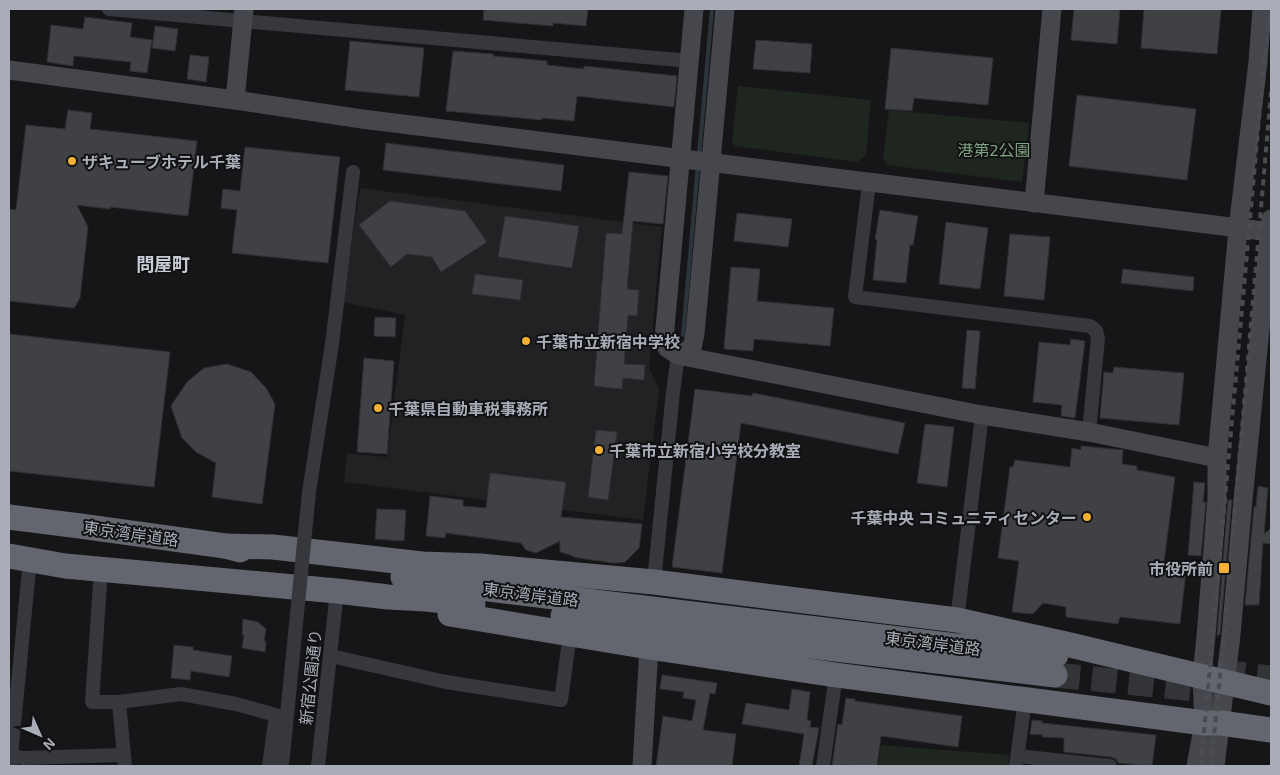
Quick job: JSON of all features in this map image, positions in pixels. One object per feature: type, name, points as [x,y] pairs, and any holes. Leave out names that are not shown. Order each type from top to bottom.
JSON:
[{"type":"highway","name":"東京湾岸道路","points":[[9,517],[224,546],[271,557],[456,585],[971,647],[1055,665],[622,624],[426,599],[65,566],[20,558]]},
{"type":"highway","points":[[224,546],[273,547],[422,564],[481,566],[654,582],[957,620],[1271,693]]},
{"type":"highway","points":[[388,597],[422,609],[649,647],[836,675],[1271,730]]},
{"type":"street","points":[[108,9],[243,15],[428,37],[690,61]]},
{"type":"street","points":[[694,9],[664,339],[667,348],[678,355],[982,415],[1089,432],[1217,458]]},
{"type":"street","points":[[678,355],[692,348],[696,334],[725,9]]},
{"type":"street","points":[[1034,203],[1052,9]]},
{"type":"street","points":[[1215,766],[1212,723],[1214,679],[1206,636],[1216,499],[1217,458],[1238,229],[1258,62],[1262,9]]},
{"type":"street","points":[[235,100],[243,15]]},
{"type":"street","points":[[9,70],[362,119],[869,183],[1238,229],[1271,228],[1244,490],[1232,635],[1214,679]]},
{"type":"street","points":[[282,766],[308,492],[332,344],[353,172]]},
{"type":"street","points":[[869,183],[855,297],[1090,326],[1096,331],[1098,338],[1089,432]]},
{"type":"street","points":[[654,582],[678,355]]},
{"type":"street","points":[[957,620],[982,415]]},
{"type":"street","points":[[20,558],[10,759],[124,761],[119,702]]},
{"type":"street","points":[[101,569],[92,702],[119,702],[181,694],[236,704],[276,715],[269,766]]},
{"type":"street","name":"新宿公園通り","points":[[318,766],[337,591]]},
{"type":"street","points":[[331,656],[446,682],[561,700],[570,634]]},
{"type":"street","points":[[642,766],[649,647]]},
{"type":"street","points":[[823,766],[836,675]]},
{"type":"street","points":[[1024,700],[1017,761],[1110,766]]},
{"type":"street","points":[[1196,766],[1212,723]]},
{"type":"shaded area","name":"千葉市立新宿中学校","points":[[360,188],[662,227],[649,368],[659,389],[643,520],[344,482],[347,453],[387,457],[405,315],[343,302]]},
{"type":"green space","points":[[738,86],[871,100],[866,155],[857,162],[735,146],[732,140]]},
{"type":"green space","name":"港第2公園","points":[[889,110],[1029,123],[1022,182],[887,165],[883,158]]},
{"type":"green space","points":[[881,745],[1009,755],[1008,766],[878,766]]},
{"type":"building","points":[[484,9],[588,9],[586,26],[553,23],[553,26],[483,20]]},
{"type":"building","points":[[1074,9],[1120,9],[1117,44],[1071,40]]},
{"type":"building","points":[[1144,9],[1221,9],[1217,54],[1141,48]]},
{"type":"building","points":[[85,17],[132,23],[130,37],[152,40],[147,73],[130,71],[131,62],[74,56],[73,66],[47,62],[51,25],[83,29]]},
{"type":"building","points":[[155,26],[178,29],[175,51],[152,48]]},
{"type":"building","points":[[756,40],[812,44],[810,73],[753,69]]},
{"type":"building","points":[[350,41],[424,48],[419,97],[345,90]]},
{"type":"building","points":[[891,48],[993,58],[988,105],[914,98],[912,111],[885,109]]},
{"type":"building","points":[[453,51],[547,61],[547,65],[584,69],[584,66],[677,76],[674,107],[577,96],[574,121],[446,111]]},
{"type":"building","points":[[190,55],[209,57],[206,82],[187,79]]},
{"type":"building","points":[[1077,95],[1196,109],[1187,180],[1069,166]]},
{"type":"building","points":[[68,110],[92,113],[90,129],[197,141],[188,216],[77,205],[88,227],[80,298],[74,308],[9,301],[9,209],[16,210],[26,125],[65,129]]},
{"type":"building","points":[[386,143],[564,165],[561,191],[383,170]]},
{"type":"building","points":[[245,147],[340,157],[328,263],[232,253],[237,210],[221,208],[223,189],[240,191]]},
{"type":"building","points":[[629,172],[668,176],[663,224],[633,221],[627,289],[639,290],[637,316],[628,315],[624,364],[645,365],[644,380],[623,378],[622,389],[594,386],[606,233],[622,234]]},
{"type":"building","points":[[390,201],[465,211],[487,242],[441,272],[432,257],[407,254],[391,267],[359,225]]},
{"type":"building","points":[[880,210],[918,216],[913,245],[910,245],[906,283],[873,280],[877,240],[875,239]]},
{"type":"building","points":[[737,213],[792,219],[788,247],[734,241]]},
{"type":"building","points":[[505,216],[579,226],[572,268],[498,257]]},
{"type":"building","points":[[946,222],[988,228],[980,289],[939,284]]},
{"type":"building","points":[[1010,234],[1050,237],[1044,300],[1004,296]]},
{"type":"building","points":[[731,267],[760,269],[757,301],[834,308],[830,346],[754,339],[753,351],[724,349]]},
{"type":"building","points":[[1123,269],[1194,277],[1193,291],[1121,283]]},
{"type":"building","points":[[475,274],[523,280],[520,300],[472,294]]},
{"type":"building","points":[[375,317],[396,318],[395,337],[374,336]]},
{"type":"building","points":[[967,330],[980,331],[975,389],[962,388]]},
{"type":"building","points":[[9,334],[170,352],[154,487],[9,471]]},
{"type":"building","points":[[1071,339],[1085,341],[1075,418],[1061,416],[1062,405],[1033,402],[1039,342],[1070,345]]},
{"type":"building","points":[[364,358],[394,361],[387,454],[357,452]]},
{"type":"building","points":[[227,364],[251,372],[266,388],[275,404],[262,504],[212,497],[216,463],[196,452],[182,438],[171,406],[187,382],[204,368]]},
{"type":"building","points":[[1114,367],[1184,373],[1179,425],[1100,418],[1104,372],[1113,373]]},
{"type":"building","points":[[695,389],[752,396],[753,393],[905,423],[898,454],[741,423],[722,573],[672,567]]},
{"type":"building","points":[[925,424],[954,427],[947,487],[917,483]]},
{"type":"building","points":[[596,430],[617,432],[608,500],[588,497]]},
{"type":"building","name":"千葉中央 コミュニティセンター","points":[[1081,446],[1123,450],[1122,464],[1137,466],[1137,470],[1175,477],[1163,570],[1186,571],[1180,624],[1120,617],[1118,624],[1066,617],[1066,607],[1043,603],[1033,614],[1012,612],[1019,561],[998,558],[1010,467],[1013,467],[1015,460],[1070,467],[1072,448],[1081,450]]},
{"type":"building","points":[[490,473],[566,482],[561,517],[642,524],[639,548],[625,562],[613,563],[573,557],[560,552],[560,541],[536,553],[526,550],[521,543],[446,533],[445,538],[426,536],[430,496],[463,500],[463,506],[486,508]]},
{"type":"building","points":[[1194,482],[1205,483],[1203,502],[1206,502],[1201,556],[1188,555]]},
{"type":"building","points":[[1258,486],[1268,488],[1264,534],[1271,528],[1271,544],[1263,543],[1259,605],[1245,605],[1254,506],[1256,507]]},
{"type":"building","points":[[1228,500],[1232,500],[1220,634],[1217,635]]},
{"type":"building","points":[[377,509],[406,510],[404,541],[375,539]]},
{"type":"building","points":[[243,619],[258,622],[266,629],[265,652],[242,648],[244,635],[242,635]]},
{"type":"building","points":[[174,645],[193,647],[193,650],[232,656],[229,677],[191,671],[190,680],[171,678]]},
{"type":"building","points":[[662,675],[717,683],[715,694],[710,693],[703,730],[736,734],[732,766],[656,766],[663,716],[692,721],[696,700],[683,698],[684,692],[660,689]]},
{"type":"building","points":[[792,689],[810,692],[807,720],[811,721],[810,727],[819,728],[812,766],[799,766],[804,734],[742,724],[746,703],[789,710]]},
{"type":"building","points":[[846,698],[855,699],[855,701],[962,716],[958,747],[881,736],[877,766],[832,766],[838,724],[842,725]]},
{"type":"building","points":[[1032,720],[1042,721],[1042,723],[1156,735],[1152,766],[1118,763],[1116,759],[1111,757],[1064,752],[1064,738],[1042,737],[1043,735],[1030,734]]},
{"type":"waterway","points":[[699,156],[712,9]]},
{"type":"waterway","points":[[683,335],[698,165]]},
{"type":"tunnel","points":[[1220,672],[1271,678]]},
{"type":"tunnel","points":[[1055,675],[1226,692]]},
{"type":"railway","points":[[1201,766],[1264,63],[1271,14]]},
{"type":"railway","points":[[1211,766],[1224,637],[1271,92]]},
{"type":"place","name":"ザキューブホテル千葉","points":[[72,161]]},
{"type":"place","name":"千葉市立新宿中学校","points":[[526,341]]},
{"type":"place","name":"千葉県自動車税事務所","points":[[378,408]]},
{"type":"place","name":"千葉市立新宿小学校分教室","points":[[599,450]]},
{"type":"place","name":"千葉中央 コミュニティセンター","points":[[1087,517]]},
{"type":"place","name":"市役所前","points":[[1224,568]]},
{"type":"district","name":"問屋町","points":[[163,264]]}]
